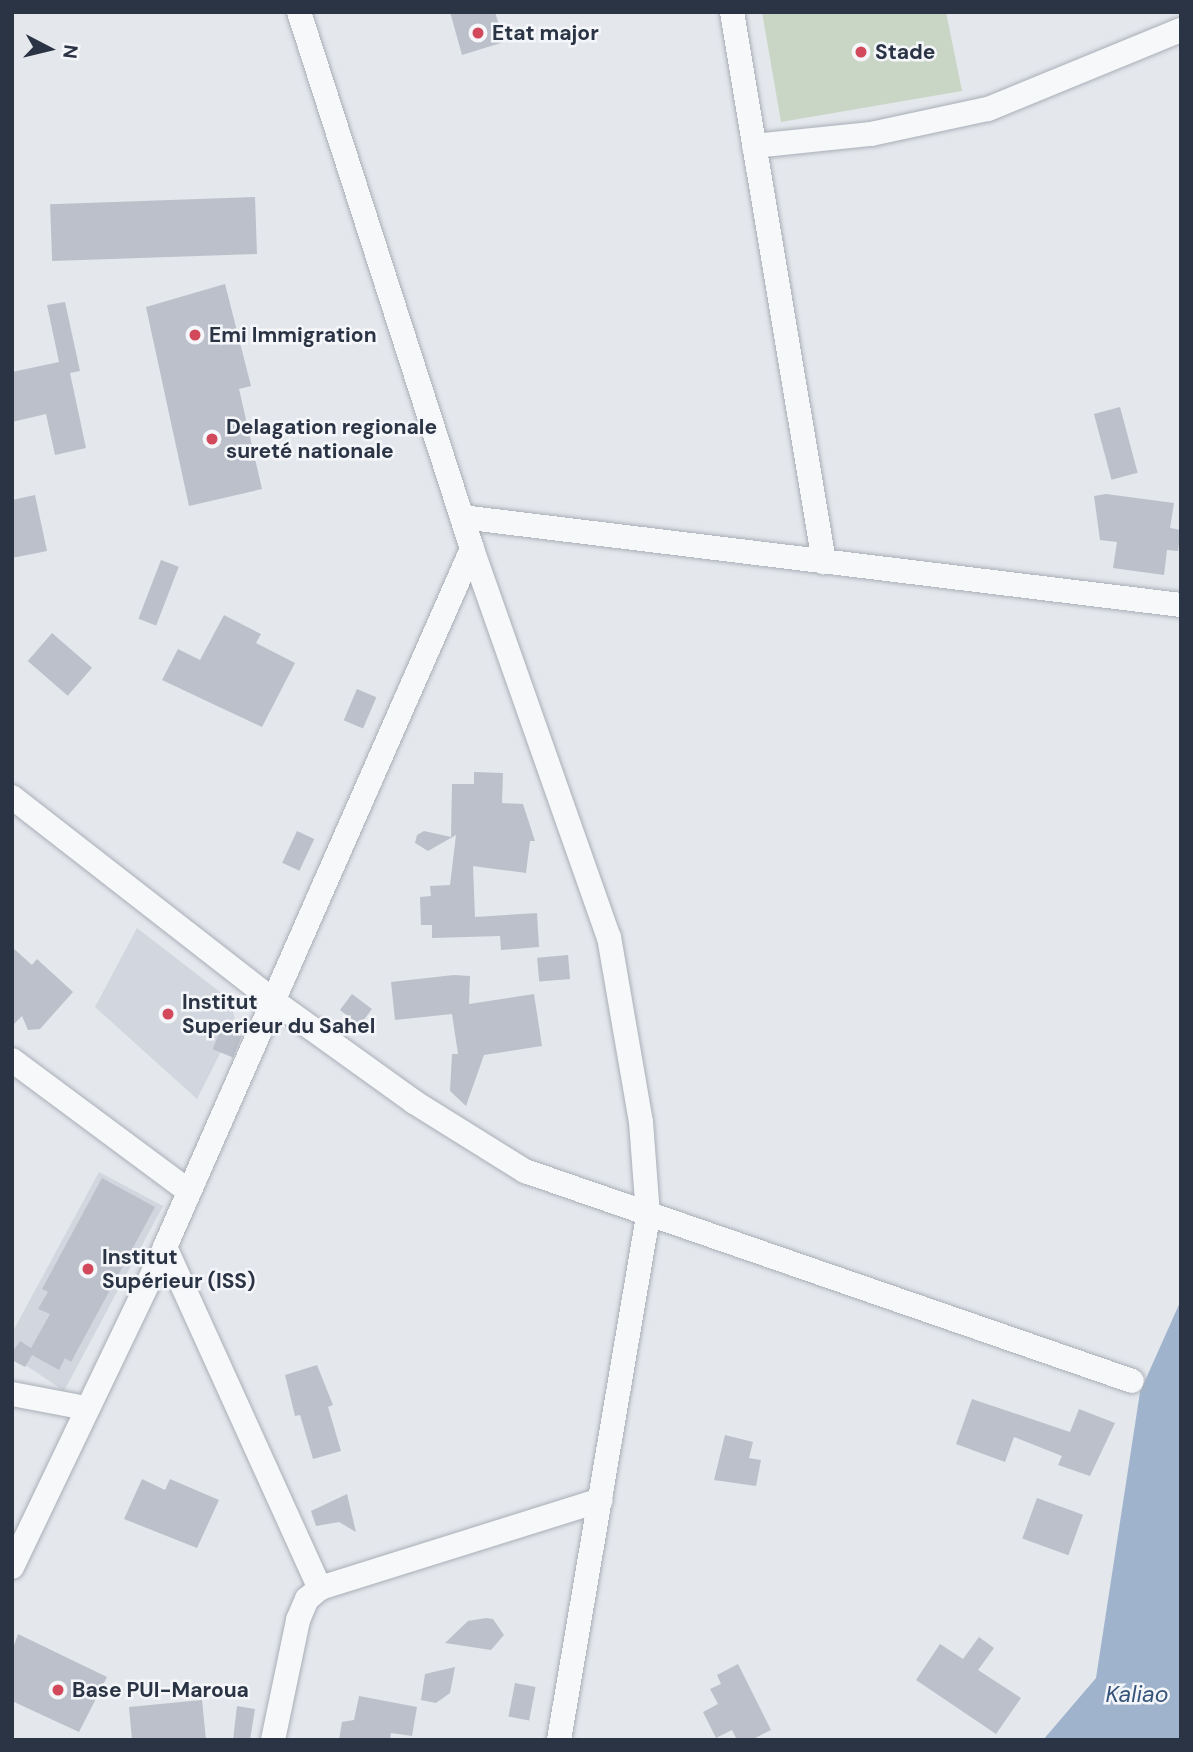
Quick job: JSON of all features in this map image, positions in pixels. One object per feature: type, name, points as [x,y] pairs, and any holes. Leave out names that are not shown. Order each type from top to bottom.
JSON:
[{"type":"street","points":[[299,12],[472,549],[609,937],[641,1122],[648,1216],[559,1740]]},
{"type":"street","points":[[732,12],[824,562]]},
{"type":"street","points":[[754,146],[870,135],[988,109],[1181,30]]},
{"type":"street","points":[[462,517],[1181,605]]},
{"type":"street","points":[[12,1567],[165,1247],[187,1190],[275,1002],[472,549]]},
{"type":"street","points":[[12,797],[275,1002],[414,1101],[525,1171],[648,1216],[1132,1381]]},
{"type":"street","points":[[13,1063],[187,1190]]},
{"type":"street","points":[[165,1247],[320,1588]]},
{"type":"street","points":[[12,1394],[86,1408]]},
{"type":"street","points":[[273,1740],[298,1620],[307,1599],[320,1588],[600,1500]]},
{"type":"shaded area","name":"Institut Superieur du Sahel","points":[[137,928],[229,999],[236,1022],[197,1099],[95,1007]]},
{"type":"shaded area","name":"Institut Supérieur (ISS)","points":[[99,1172],[163,1206],[64,1391],[12,1356],[12,1333]]},
{"type":"green space","name":"Stade","points":[[762,12],[946,12],[962,91],[781,122]]},
{"type":"water","name":"Kaliao","points":[[1181,1300],[1181,1740],[1043,1740],[1096,1678],[1140,1392]]},
{"type":"building","name":"Etat major","points":[[450,12],[495,12],[504,42],[462,55]]},
{"type":"building","points":[[255,197],[257,254],[52,261],[50,204]]},
{"type":"building","points":[[225,284],[251,386],[239,389],[262,489],[189,506],[146,307]]},
{"type":"building","points":[[65,302],[80,371],[70,373],[86,448],[55,455],[46,414],[12,422],[12,372],[59,362],[47,305]]},
{"type":"building","points":[[1120,407],[1138,473],[1112,480],[1094,414]]},
{"type":"building","points":[[1106,494],[1174,503],[1170,528],[1181,530],[1178,551],[1167,550],[1164,575],[1113,568],[1117,542],[1100,540],[1094,496]]},
{"type":"building","points":[[35,495],[47,551],[12,558],[12,500]]},
{"type":"building","points":[[161,560],[179,567],[156,626],[138,619]]},
{"type":"building","points":[[224,615],[261,634],[256,643],[295,663],[262,727],[162,680],[178,649],[200,660]]},
{"type":"building","points":[[52,633],[92,668],[68,696],[28,661]]},
{"type":"building","points":[[357,689],[376,697],[363,729],[344,720]]},
{"type":"building","points":[[474,772],[503,773],[502,803],[523,804],[535,841],[530,841],[526,873],[473,866],[475,917],[537,913],[539,947],[501,950],[500,936],[432,938],[432,925],[421,925],[420,897],[431,896],[430,886],[450,885],[456,835],[428,851],[415,843],[417,835],[424,831],[451,837],[452,784],[474,784]]},
{"type":"building","points":[[297,831],[314,839],[299,871],[282,863]]},
{"type":"building","points":[[12,947],[32,965],[37,959],[73,992],[40,1029],[28,1030],[22,1016],[12,1026]]},
{"type":"building","points":[[568,955],[570,979],[539,982],[537,958]]},
{"type":"building","points":[[454,975],[470,976],[469,1004],[534,994],[542,1046],[484,1055],[466,1106],[450,1091],[452,1054],[458,1054],[452,1014],[395,1020],[391,982]]},
{"type":"building","points":[[352,994],[372,1009],[360,1025],[340,1010]]},
{"type":"building","points":[[222,1026],[242,1034],[233,1057],[213,1049]]},
{"type":"building","name":"Institut Supérieur (ISS)","points":[[102,1178],[155,1207],[71,1362],[65,1358],[59,1370],[32,1355],[25,1367],[12,1360],[12,1353],[20,1341],[31,1348],[50,1314],[38,1309],[48,1292],[42,1289]]},
{"type":"building","points":[[317,1365],[333,1405],[328,1407],[341,1451],[313,1459],[300,1415],[295,1416],[285,1375]]},
{"type":"building","points":[[972,1399],[1070,1432],[1079,1409],[1115,1423],[1090,1476],[1058,1465],[1062,1456],[1014,1437],[1005,1462],[956,1444]]},
{"type":"building","points":[[725,1435],[753,1442],[749,1458],[761,1460],[756,1486],[714,1480]]},
{"type":"building","points":[[142,1479],[165,1490],[170,1479],[219,1500],[197,1548],[124,1519]]},
{"type":"building","points":[[347,1494],[356,1532],[339,1522],[316,1526],[311,1511]]},
{"type":"building","points":[[1037,1498],[1083,1515],[1068,1555],[1022,1538]]},
{"type":"building","points":[[493,1619],[504,1635],[491,1650],[445,1643],[468,1621]]},
{"type":"building","name":"Base PUI-Maroua","points":[[18,1634],[107,1677],[79,1732],[12,1701],[12,1651]]},
{"type":"building","points":[[979,1637],[994,1648],[978,1670],[1021,1698],[996,1734],[916,1680],[940,1644],[963,1659]]},
{"type":"building","points":[[738,1664],[771,1730],[751,1740],[737,1740],[732,1730],[716,1738],[703,1712],[718,1704],[710,1689],[721,1684],[717,1675]]},
{"type":"building","points":[[455,1667],[450,1693],[436,1703],[421,1700],[425,1674]]},
{"type":"building","points":[[515,1683],[536,1687],[529,1720],[509,1716]]},
{"type":"building","points":[[359,1696],[417,1707],[412,1736],[391,1733],[390,1740],[339,1740],[342,1722],[354,1720]]},
{"type":"building","points":[[202,1700],[206,1740],[132,1740],[129,1707]]},
{"type":"building","points":[[237,1706],[255,1709],[250,1740],[233,1740]]},
{"type":"place","name":"Etat major","points":[[478,33]]},
{"type":"place","name":"Stade","points":[[861,52]]},
{"type":"place","name":"Emi Immigration","points":[[195,335]]},
{"type":"place","name":"Delagation regionale sureté nationale","points":[[212,439]]},
{"type":"place","name":"Institut Superieur du Sahel","points":[[168,1014]]},
{"type":"place","name":"Institut Supérieur (ISS)","points":[[88,1269]]},
{"type":"place","name":"Base PUI-Maroua","points":[[58,1690]]}]
